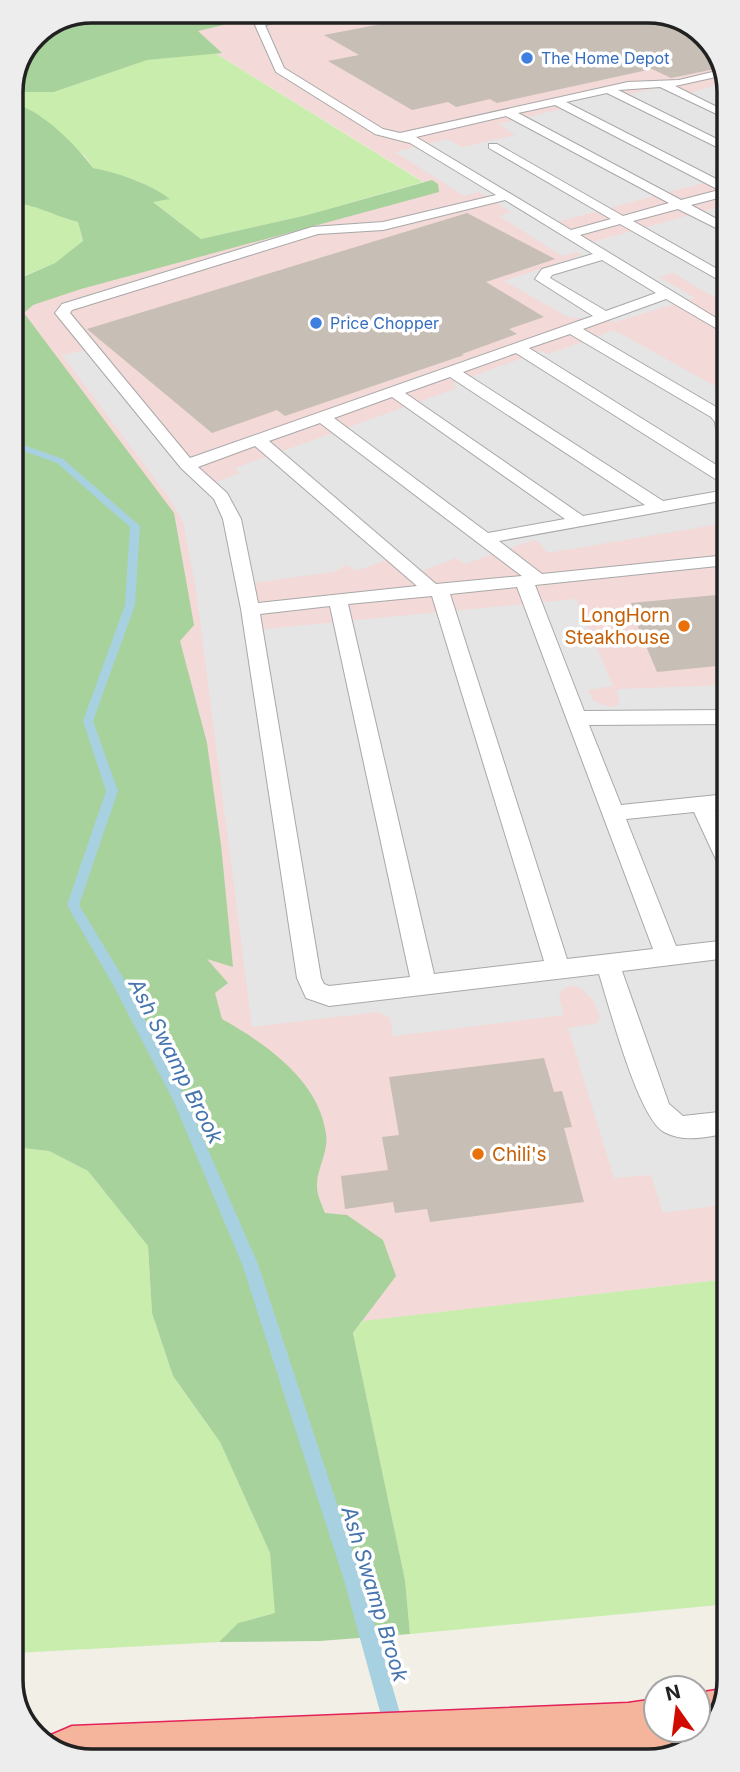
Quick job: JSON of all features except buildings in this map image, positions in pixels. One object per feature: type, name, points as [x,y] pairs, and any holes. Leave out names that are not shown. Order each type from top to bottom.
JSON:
[{"type":"highway","points":[[273,1749],[642,1731]]},
{"type":"lane","points":[[262,23],[260,25],[276,67],[379,132],[420,143],[717,323]]},
{"type":"lane","points":[[400,137],[628,85],[661,84],[713,75]]},
{"type":"lane","points":[[661,84],[717,111]]},
{"type":"lane","points":[[609,90],[717,143]]},
{"type":"lane","points":[[556,102],[717,186]]},
{"type":"lane","points":[[509,113],[717,224]]},
{"type":"lane","points":[[493,146],[717,275]]},
{"type":"lane","points":[[569,233],[717,194]]},
{"type":"lane","points":[[506,196],[383,226],[317,230],[63,310],[63,317],[187,465],[227,507],[232,519],[250,609],[309,978],[315,991],[328,996],[717,950]]},
{"type":"lane","points":[[604,316],[542,279],[547,272],[605,255]]},
{"type":"lane","points":[[187,465],[668,293]]},
{"type":"lane","points":[[571,328],[717,414]]},
{"type":"lane","points":[[517,347],[717,472]]},
{"type":"lane","points":[[451,371],[660,508]]},
{"type":"lane","points":[[393,391],[580,522]]},
{"type":"lane","points":[[322,417],[484,539],[531,580],[577,718],[668,956]]},
{"type":"lane","points":[[257,440],[435,590],[558,969]]},
{"type":"lane","points":[[484,539],[717,497]]},
{"type":"lane","points":[[250,609],[717,561]]},
{"type":"lane","points":[[338,600],[424,985]]},
{"type":"lane","points":[[577,718],[717,717]]},
{"type":"lane","points":[[613,813],[717,802]]},
{"type":"lane","points":[[701,804],[717,838]]},
{"type":"lane","points":[[607,963],[653,1098],[664,1120],[674,1126],[717,1123]]},
{"type":"shaded area","points":[[652,23],[670,26],[690,37],[703,50],[714,70],[717,92],[717,1280],[272,1332],[23,351],[23,301],[432,187],[170,25]]},
{"type":"shaded area","points":[[716,85],[717,179],[553,223],[585,244],[717,207],[717,299],[673,273],[659,277],[695,298],[615,322],[568,317],[504,281],[582,255],[576,252],[562,256],[499,216],[511,212],[479,192],[464,196],[395,152],[447,139],[462,147],[515,135],[499,124],[566,108],[557,102],[609,90],[621,96],[665,86],[684,95]]},
{"type":"shaded area","points":[[614,330],[717,387],[717,525],[547,553],[539,542],[534,540],[465,564],[456,558],[414,574],[394,557],[356,571],[347,565],[333,572],[245,584],[253,630],[576,599],[613,686],[588,690],[593,700],[612,707],[620,704],[617,689],[717,685],[717,1206],[663,1213],[651,1175],[614,1178],[568,1028],[598,1023],[600,1017],[593,1000],[580,987],[569,986],[562,990],[559,997],[564,1015],[436,1031],[393,1036],[390,1018],[378,1012],[252,1027],[196,590],[183,522],[170,499],[62,355],[89,349],[208,485],[240,473],[235,468],[457,388],[452,384],[541,351],[549,354]]},
{"type":"green space","points":[[83,23],[232,23],[198,31],[222,53],[147,60],[54,92],[24,92],[23,95],[25,74],[37,50],[57,32],[70,26]]},
{"type":"green space","points":[[215,53],[423,182],[307,215],[201,239],[152,201],[169,199],[162,193],[133,179],[93,168],[85,156],[23,108],[24,92],[54,92],[146,60]]},
{"type":"green space","points":[[23,107],[60,132],[93,168],[133,179],[170,199],[153,202],[201,239],[307,215],[432,180],[438,184],[439,192],[81,289],[33,305],[24,313],[174,513],[194,625],[180,641],[207,743],[221,845],[233,967],[207,959],[228,983],[215,993],[222,1019],[272,1052],[302,1080],[321,1115],[326,1134],[326,1147],[317,1187],[325,1213],[347,1215],[383,1240],[396,1276],[353,1333],[405,1580],[410,1634],[320,1641],[219,1642],[238,1623],[275,1613],[270,1553],[220,1442],[173,1376],[152,1313],[148,1246],[88,1171],[49,1151],[23,1148],[23,277],[55,263],[83,241],[78,222],[23,205]]},
{"type":"green space","points":[[23,205],[78,222],[83,242],[55,263],[23,276]]},
{"type":"green space","points":[[23,1148],[49,1151],[88,1171],[148,1246],[152,1313],[173,1376],[220,1442],[270,1553],[276,1613],[238,1623],[219,1642],[23,1653]]},
{"type":"green space","points":[[717,1280],[717,1605],[410,1634],[405,1580],[353,1333],[363,1321]]},
{"type":"waterway","name":"Ash Swamp Brook","points":[[23,448],[60,461],[135,526],[130,605],[88,721],[112,791],[73,905],[117,980],[179,1099],[250,1264],[353,1580],[400,1749]]},
{"type":"place","name":"The Home Depot","points":[[527,58]]},
{"type":"place","name":"Price Chopper","points":[[316,323]]},
{"type":"place","name":"LongHorn Steakhouse","points":[[684,626]]},
{"type":"place","name":"Chili's","points":[[478,1154]]}]
